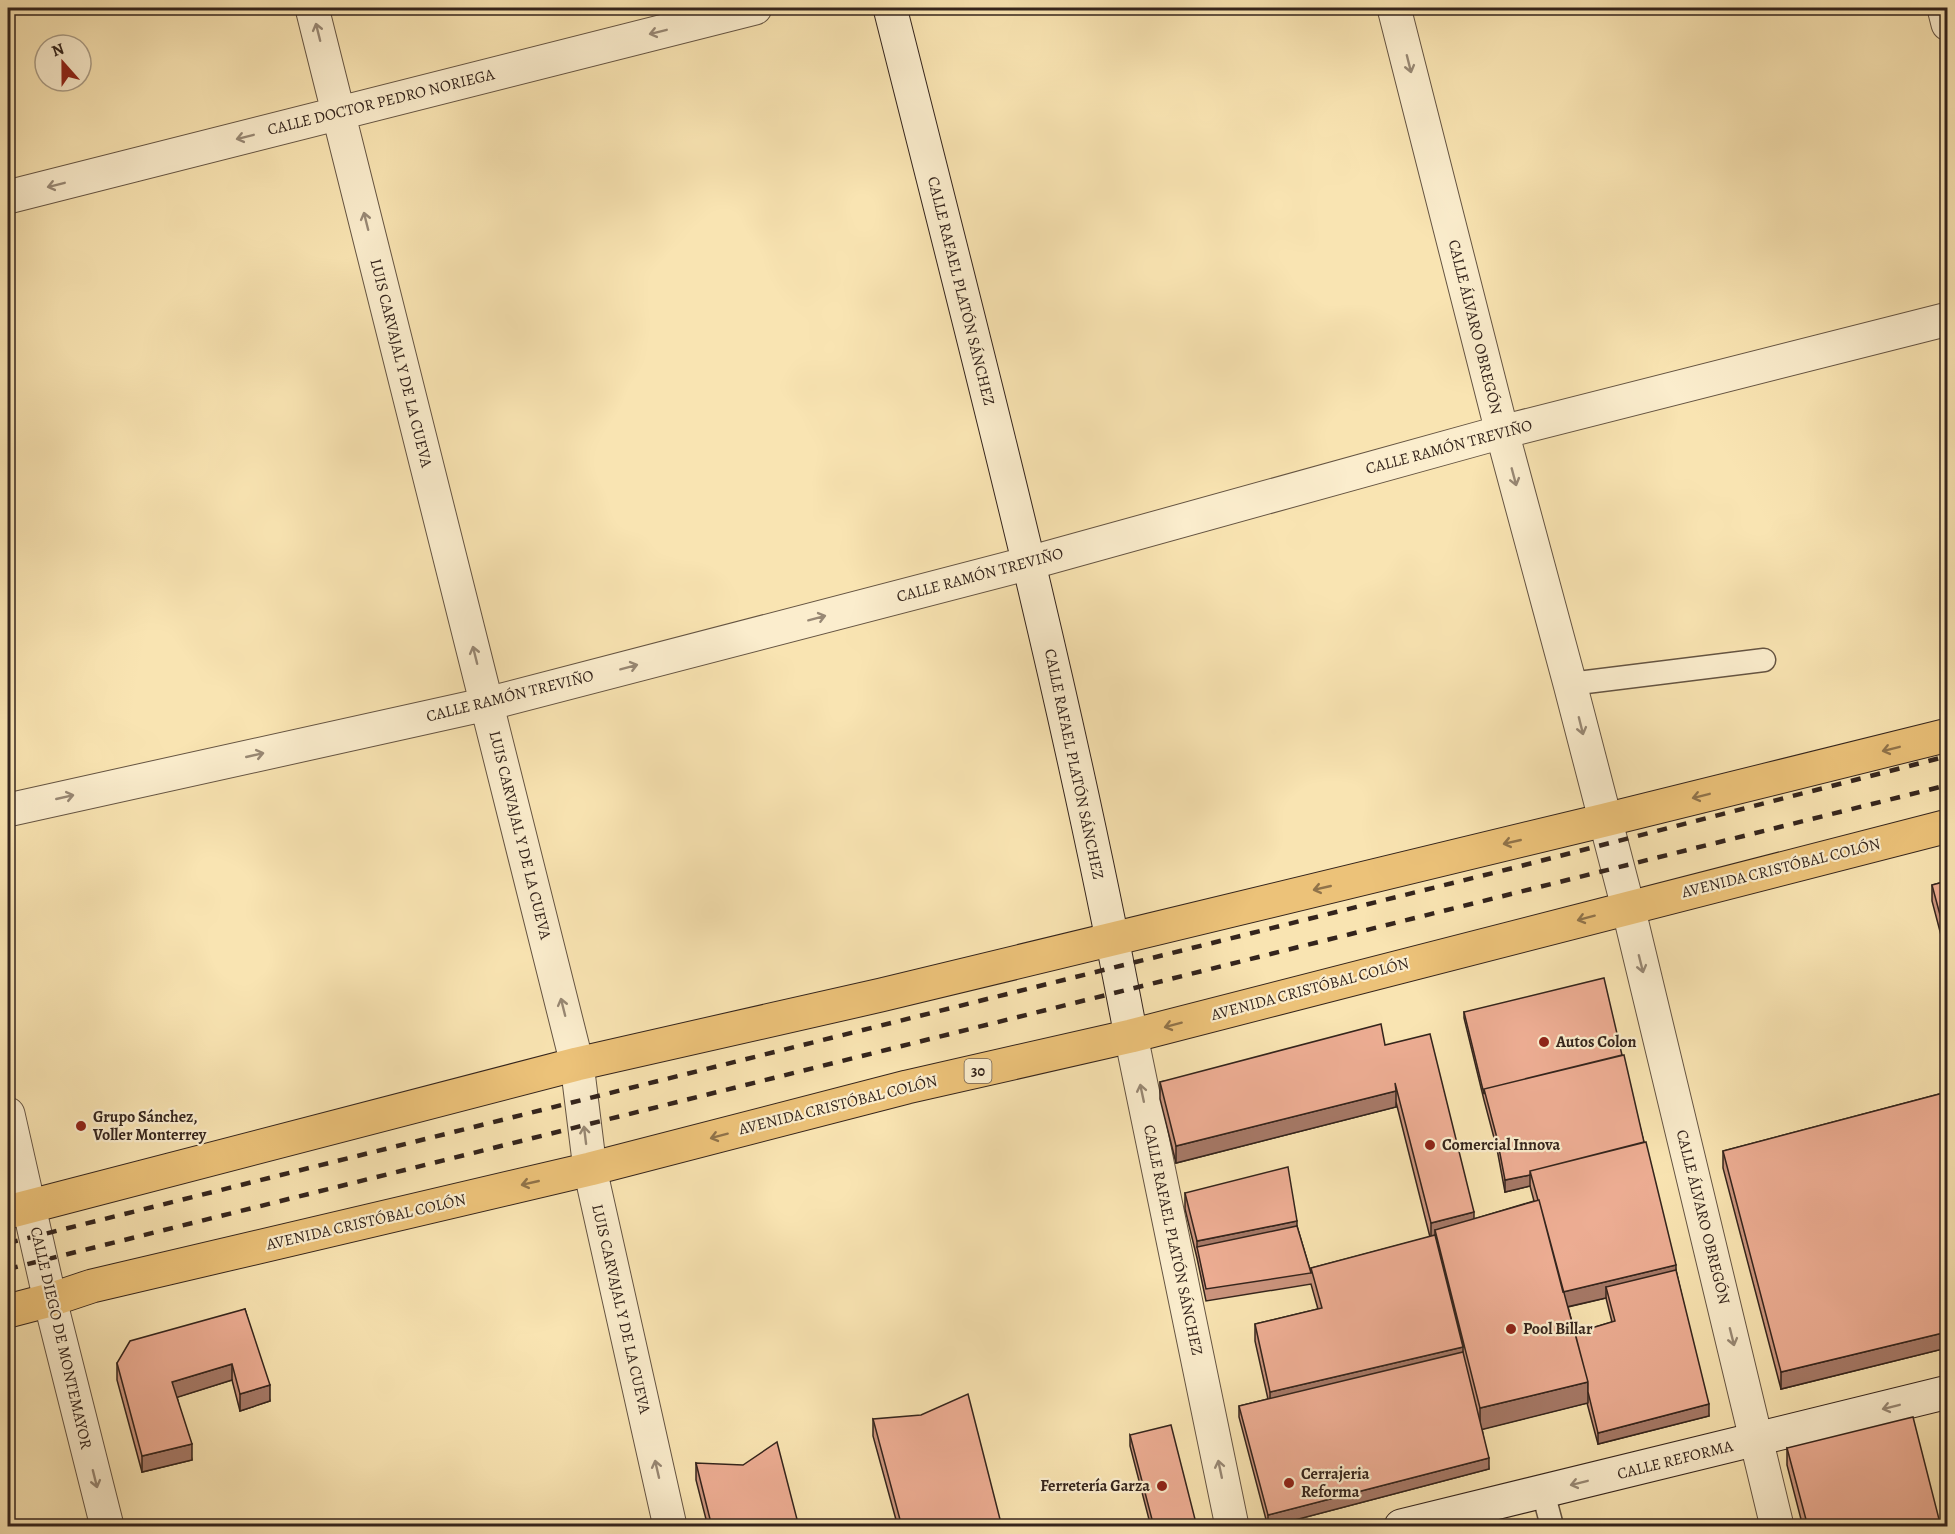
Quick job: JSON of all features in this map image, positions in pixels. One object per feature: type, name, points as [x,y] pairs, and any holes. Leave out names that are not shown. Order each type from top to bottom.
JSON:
[{"type":"main road","points":[[19,1209],[577,1064],[881,995],[1947,735]]},
{"type":"main road","name":"AVENIDA CRISTÓBAL COLÓN","points":[[8,1311],[92,1286],[590,1169],[907,1087],[1131,1036],[1947,826]]},
{"type":"street","name":"LUIS CARVAJAL Y DE LA CUEVA","points":[[312,8],[577,1064],[590,1169],[670,1527]]},
{"type":"street","name":"CALLE DOCTOR PEDRO NORIEGA","points":[[8,197],[755,8]]},
{"type":"street","name":"CALLE RAFAEL PLATÓN SÁNCHEZ","points":[[890,8],[1029,563],[1112,938],[1232,1527]]},
{"type":"street","name":"CALLE ÁLVARO OBREGÓN","points":[[1394,8],[1502,432],[1628,907],[1777,1527]]},
{"type":"street","points":[[1944,8],[1947,24]]},
{"type":"street","name":"CALLE RAMÓN TREVIÑO","points":[[8,810],[487,704],[1029,563],[1502,432],[1947,319]]},
{"type":"street","name":"CALLE DIEGO DE MONTEMAYOR","points":[[8,1114],[19,1209],[50,1300],[107,1527]]},
{"type":"street","name":"CALLE REFORMA","points":[[1401,1527],[1757,1441],[1947,1392]]},
{"type":"lane","points":[[1570,684],[1764,660]]},
{"type":"lane","points":[[1543,1492],[1552,1527]]},
{"type":"building","points":[[1947,881],[1947,941],[1932,885]]},
{"type":"building","name":"Autos Colon","points":[[1604,978],[1622,1055],[1484,1089],[1484,1094],[1464,1012]]},
{"type":"building","points":[[1381,1024],[1385,1045],[1430,1034],[1474,1212],[1431,1223],[1395,1083],[1396,1091],[1176,1146],[1160,1082]]},
{"type":"building","points":[[1624,1055],[1644,1142],[1530,1171],[1530,1175],[1505,1180],[1484,1089]]},
{"type":"building","points":[[1947,1092],[1947,1332],[1781,1372],[1723,1151]]},
{"type":"building","points":[[1646,1142],[1676,1265],[1563,1292],[1530,1171]]},
{"type":"building","points":[[1288,1167],[1297,1221],[1197,1241],[1185,1193]]},
{"type":"building","name":"Pool Billar","points":[[1539,1200],[1588,1382],[1480,1408],[1435,1230]]},
{"type":"building","points":[[1297,1226],[1311,1273],[1206,1289],[1197,1247]]},
{"type":"building","points":[[1435,1235],[1463,1347],[1270,1392],[1255,1324],[1322,1308],[1311,1268]]},
{"type":"building","points":[[1676,1270],[1709,1404],[1598,1433],[1575,1333],[1615,1321],[1606,1287]]},
{"type":"building","points":[[245,1309],[270,1385],[240,1394],[232,1364],[172,1382],[192,1444],[142,1456],[117,1363],[130,1341]]},
{"type":"building","points":[[1463,1352],[1489,1458],[1268,1515],[1239,1406]]},
{"type":"building","points":[[968,1394],[1002,1527],[902,1527],[873,1419],[921,1415]]},
{"type":"building","points":[[1913,1417],[1941,1527],[1808,1527],[1787,1448]]},
{"type":"building","name":"Ferretería Garza","points":[[1171,1425],[1197,1527],[1154,1527],[1130,1435]]},
{"type":"building","points":[[777,1442],[799,1527],[712,1527],[696,1463],[743,1465]]},
{"type":"railway","points":[[8,1243],[1509,869],[1948,756]]},
{"type":"railway","points":[[8,1269],[1948,785]]},
{"type":"place","name":"Autos Colon","points":[[1544,1042]]},
{"type":"place","name":"Grupo Sánchez, Voller Monterrey","points":[[81,1126]]},
{"type":"place","name":"Comercial Innova","points":[[1430,1145]]},
{"type":"place","name":"Pool Billar","points":[[1511,1329]]},
{"type":"place","name":"Cerrajeria Reforma","points":[[1289,1483]]},
{"type":"place","name":"Ferretería Garza","points":[[1162,1486]]}]
